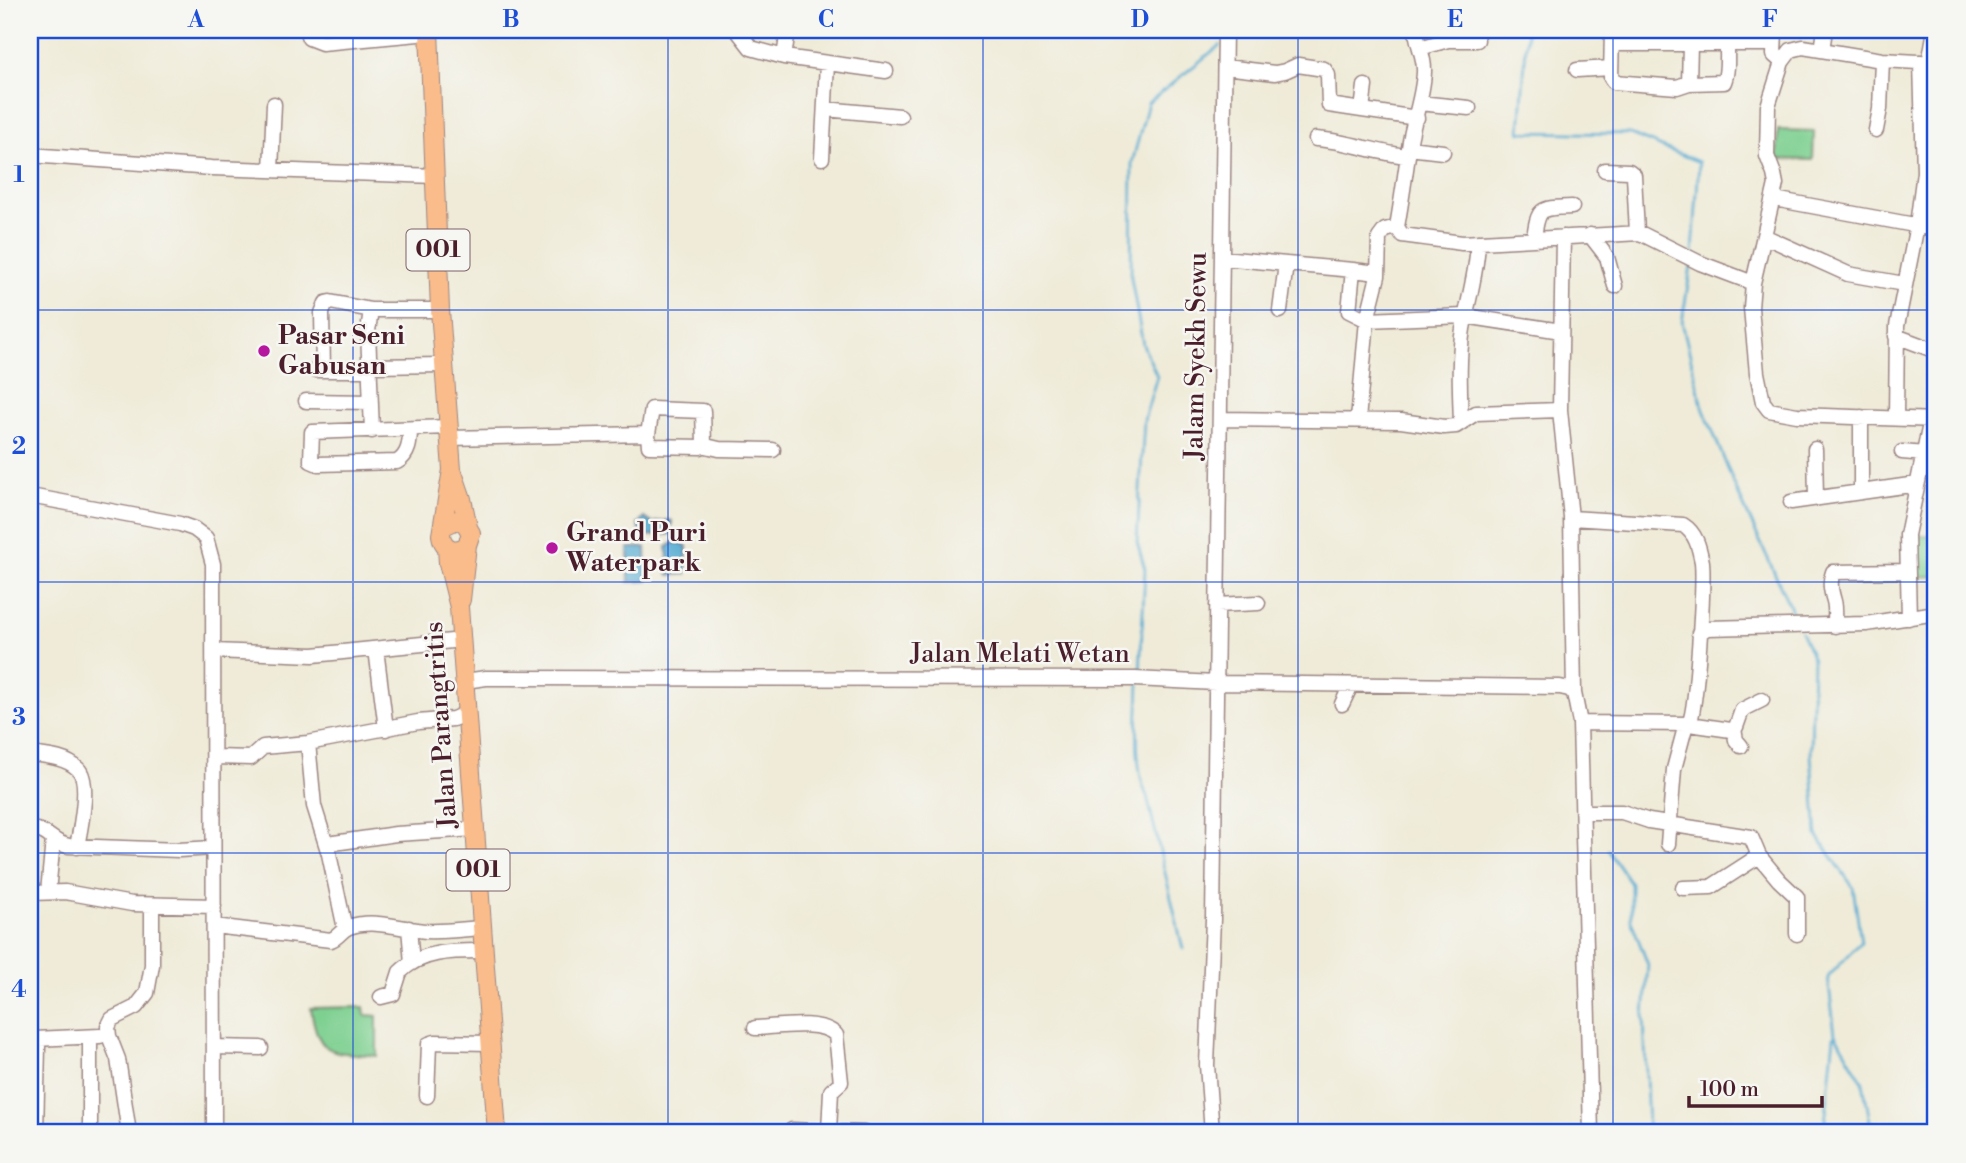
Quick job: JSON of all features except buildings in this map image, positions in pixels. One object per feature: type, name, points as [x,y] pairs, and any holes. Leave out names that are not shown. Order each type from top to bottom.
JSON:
[{"type":"main road","name":"Jalan Parangtritis","points":[[429,32],[440,310],[449,433],[452,470],[462,499],[468,536],[459,607]]},
{"type":"main road","name":"Jalan Parangtritis","points":[[444,526],[445,500],[452,470]]},
{"type":"main road","points":[[444,526],[457,520],[468,536],[460,550],[447,548]]},
{"type":"main road","name":"001","points":[[444,526],[441,540],[447,548]]},
{"type":"main road","name":"Jalan Parangtritis","points":[[447,548],[459,607],[462,640],[497,1133]]},
{"type":"street","points":[[306,30],[309,38],[322,43],[429,32]]},
{"type":"street","points":[[737,30],[751,48],[784,57],[886,71]]},
{"type":"street","points":[[784,57],[788,30]]},
{"type":"street","name":"Jalam Syekh Sewu","points":[[1212,1133],[1207,1065],[1213,919],[1225,30]]},
{"type":"street","points":[[1416,30],[1424,57],[1424,72],[1397,227],[1405,237],[1443,242],[1478,242],[1645,234],[1694,260],[1753,283]]},
{"type":"street","points":[[1822,50],[1825,30]]},
{"type":"street","points":[[1896,418],[1896,336],[1924,172],[1929,63],[1935,30]]},
{"type":"street","points":[[1727,37],[1725,81],[1689,83],[1677,87],[1617,83],[1611,79],[1612,37],[1690,45],[1727,37],[1775,37],[1775,57],[1782,62]]},
{"type":"street","points":[[1420,48],[1448,40],[1477,40]]},
{"type":"street","points":[[1689,83],[1690,45]]},
{"type":"street","points":[[1909,618],[1907,535],[1934,420],[1797,415],[1775,412],[1766,407],[1757,373],[1751,308],[1753,283],[1766,237],[1776,178],[1767,156],[1769,100],[1787,54],[1797,47],[1882,60],[1929,63]]},
{"type":"street","points":[[1875,130],[1880,109],[1882,60]]},
{"type":"street","points":[[822,158],[827,64]]},
{"type":"street","points":[[1225,67],[1275,72],[1298,65],[1324,69],[1328,75],[1329,105],[1417,118]]},
{"type":"street","points":[[1577,70],[1611,68]]},
{"type":"street","points":[[1362,110],[1365,86]]},
{"type":"street","points":[[1419,103],[1469,108]]},
{"type":"street","points":[[271,170],[274,104]]},
{"type":"street","points":[[825,109],[900,116]]},
{"type":"street","points":[[1316,139],[1350,142],[1380,152],[1443,152]]},
{"type":"street","points":[[30,155],[217,168],[435,176]]},
{"type":"street","points":[[1605,170],[1629,171],[1634,175],[1637,233]]},
{"type":"street","points":[[1774,199],[1936,229]]},
{"type":"street","points":[[1534,238],[1536,219],[1541,211],[1572,207]]},
{"type":"street","points":[[1358,421],[1367,320],[1378,273],[1380,234],[1397,227]]},
{"type":"street","points":[[1590,235],[1606,257],[1615,286]]},
{"type":"street","points":[[1563,237],[1560,410],[1571,518],[1574,693],[1580,723],[1591,1133]]},
{"type":"street","points":[[1766,237],[1839,271],[1904,284]]},
{"type":"street","points":[[1461,423],[1460,359],[1465,316],[1476,269],[1478,242]]},
{"type":"street","points":[[1222,258],[1378,273]]},
{"type":"street","points":[[1280,311],[1286,264]]},
{"type":"street","points":[[1353,270],[1349,311],[1367,320],[1465,316],[1561,331]]},
{"type":"street","points":[[440,310],[371,310],[326,303],[322,313],[318,370],[444,365]]},
{"type":"street","points":[[371,310],[368,331],[372,431]]},
{"type":"street","points":[[1896,336],[1936,351]]},
{"type":"street","points":[[306,401],[371,402]]},
{"type":"street","points":[[702,445],[702,409],[652,410],[649,446],[702,445],[719,449],[773,450]]},
{"type":"street","points":[[1220,419],[1401,421],[1454,427],[1476,413],[1560,410]]},
{"type":"street","points":[[1861,417],[1861,492]]},
{"type":"street","points":[[410,429],[409,448],[397,462],[312,462],[312,432],[410,429],[449,433],[648,434]]},
{"type":"street","points":[[1815,449],[1816,498]]},
{"type":"street","points":[[1902,453],[1925,454]]},
{"type":"street","points":[[1790,502],[1917,484]]},
{"type":"street","points":[[30,496],[180,524],[194,528],[210,546],[213,564],[215,757],[215,1133]]},
{"type":"street","points":[[1571,518],[1671,523],[1688,528],[1696,540],[1702,564],[1695,694],[1691,721],[1687,724],[1675,761],[1668,844]]},
{"type":"street","points":[[1835,626],[1830,576],[1833,572],[1907,571]]},
{"type":"street","points":[[1217,605],[1258,603]]},
{"type":"street","points":[[1699,633],[1707,628],[1835,626],[1886,622],[1936,613]]},
{"type":"street","points":[[214,651],[313,654],[462,640]]},
{"type":"street","points":[[376,649],[386,729]]},
{"type":"street","name":"Jalan Melati Wetan","points":[[464,681],[486,678],[1152,679],[1216,683],[1560,687],[1569,688],[1574,693]]},
{"type":"street","points":[[1342,704],[1351,685]]},
{"type":"street","points":[[1741,746],[1735,740],[1734,729],[1741,710],[1762,700]]},
{"type":"street","points":[[215,757],[251,758],[263,747],[308,743],[418,722],[453,719],[467,713]]},
{"type":"street","points":[[1580,723],[1687,724],[1727,731],[1734,729]]},
{"type":"street","points":[[308,743],[314,806],[327,844],[345,929]]},
{"type":"street","points":[[30,754],[64,761],[82,774],[84,788],[77,847]]},
{"type":"street","points":[[1583,813],[1622,812],[1668,824],[1745,835],[1754,841],[1759,856],[1797,897],[1797,933]]},
{"type":"street","points":[[30,829],[48,832],[53,840],[62,845],[77,847],[170,850],[213,848]]},
{"type":"street","points":[[327,844],[396,834],[475,829]]},
{"type":"street","points":[[48,892],[53,840]]},
{"type":"street","points":[[1684,888],[1711,887],[1759,856]]},
{"type":"street","points":[[30,893],[65,892],[121,903],[214,906]]},
{"type":"street","points":[[128,1133],[118,1059],[109,1036],[110,1021],[140,1003],[149,987],[152,965],[152,905]]},
{"type":"street","points":[[214,926],[331,940],[337,938],[345,929],[355,926],[383,925],[437,932],[482,928]]},
{"type":"street","points":[[409,928],[412,962]]},
{"type":"street","points":[[381,996],[393,994],[400,972],[412,962],[440,953],[484,951]]},
{"type":"street","points":[[755,1028],[814,1026],[827,1028],[836,1035],[841,1082],[831,1091],[829,1131]]},
{"type":"street","points":[[36,1133],[33,1100],[38,1052],[32,1039],[109,1036]]},
{"type":"street","points":[[90,1037],[90,1133]]},
{"type":"street","points":[[427,1096],[429,1044],[490,1043]]},
{"type":"street","points":[[214,1047],[261,1048]]},
{"type":"street","points":[[787,1133],[792,1130],[859,1133]]},
{"type":"green space","points":[[1778,130],[1814,131],[1813,160],[1777,159]]},
{"type":"green space","points":[[1936,535],[1936,576],[1917,577],[1915,536]]},
{"type":"green space","points":[[364,1007],[365,1015],[377,1016],[377,1056],[339,1052],[323,1044],[314,1024],[311,1008]]},
{"type":"water","points":[[644,518],[652,523],[672,521],[670,534],[644,536],[640,533],[638,524]]},
{"type":"water","points":[[674,543],[687,546],[686,574],[669,575],[664,564],[668,560],[667,547]]},
{"type":"water","points":[[646,547],[647,581],[629,582],[628,548]]},
{"type":"waterway","points":[[1527,30],[1520,132],[1630,134],[1699,162],[1693,253]]},
{"type":"waterway","points":[[1140,674],[1145,569],[1137,542],[1144,420],[1157,376],[1143,345],[1131,278],[1132,163],[1148,103],[1220,45]]},
{"type":"waterway","points":[[1691,266],[1682,322],[1702,405],[1736,489],[1797,622]]},
{"type":"waterway","points":[[1801,631],[1813,659],[1811,755],[1817,835],[1853,887],[1861,942],[1828,977],[1835,1034],[1863,1082],[1870,1133]]},
{"type":"waterway","points":[[1139,684],[1137,741],[1140,771],[1183,949]]},
{"type":"waterway","points":[[1608,850],[1631,884],[1631,920],[1648,965],[1644,1015],[1648,1133]]},
{"type":"waterway","points":[[1824,1133],[1834,1036]]},
{"type":"place","name":"Pasar Seni Gabusan","points":[[264,351]]},
{"type":"place","name":"Grand Puri Waterpark","points":[[552,548]]}]
